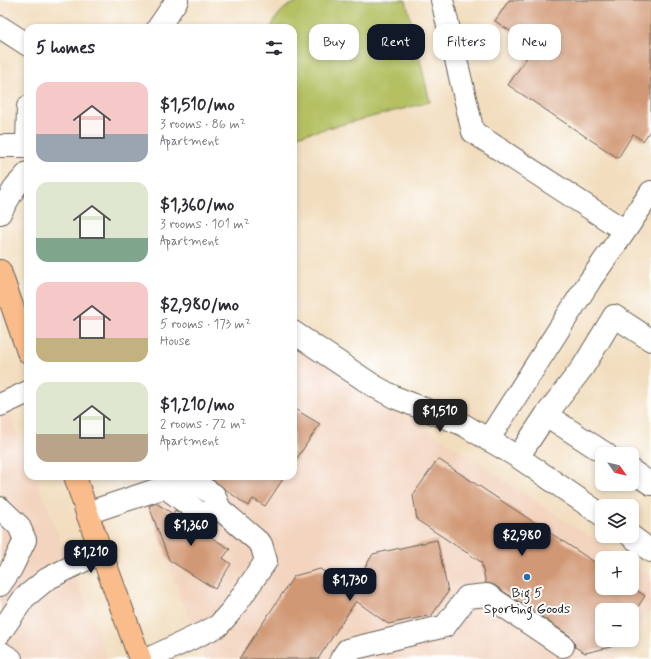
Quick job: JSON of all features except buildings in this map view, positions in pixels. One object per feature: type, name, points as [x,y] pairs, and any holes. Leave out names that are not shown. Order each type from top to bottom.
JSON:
[{"type":"main road","points":[[0,270],[24,340]]},
{"type":"main road","points":[[78,480],[86,513],[140,659]]},
{"type":"street","points":[[161,24],[177,0]]},
{"type":"street","points":[[442,0],[473,132],[625,232]]},
{"type":"street","points":[[0,27],[24,42]]},
{"type":"street","points":[[0,146],[24,146]]},
{"type":"street","points":[[0,213],[16,186],[24,177]]},
{"type":"street","points":[[488,440],[587,285],[625,232],[651,192]]},
{"type":"street","points":[[518,457],[546,415],[583,367],[614,316],[651,340]]},
{"type":"street","points":[[297,335],[374,386],[394,397],[462,424],[518,457],[595,509]]},
{"type":"street","points":[[0,405],[24,394]]},
{"type":"street","points":[[546,415],[595,447]]},
{"type":"street","points":[[639,476],[651,484]]},
{"type":"street","points":[[148,659],[218,626],[233,608],[266,561],[261,544],[220,509],[214,495],[190,480]]},
{"type":"street","points":[[86,513],[165,488],[201,514],[220,509]]},
{"type":"street","points":[[0,508],[19,526],[25,540],[11,569],[0,585]]},
{"type":"street","points":[[639,542],[651,551]]},
{"type":"street","points":[[0,633],[24,598],[48,579],[101,552]]},
{"type":"street","points":[[341,659],[347,650],[373,652],[446,626],[467,597],[487,595],[563,646]]},
{"type":"street","points":[[0,652],[11,659]]},
{"type":"shaded area","points":[[297,343],[595,540],[595,543],[599,543],[611,551],[595,551],[595,595],[639,595],[639,569],[651,577],[651,610],[639,627],[639,603],[595,603],[595,647],[625,647],[616,659],[204,659],[137,480],[297,480]]},
{"type":"shaded area","points":[[2,393],[24,448],[24,480],[37,480],[108,659],[0,659],[0,394]]},
{"type":"green space","points":[[305,0],[406,0],[412,24],[367,24],[367,60],[420,60],[430,102],[297,136],[297,24],[273,24],[280,13],[288,6]]},
{"type":"place","name":"Big 5 Sporting Goods","points":[[527,577]]}]
